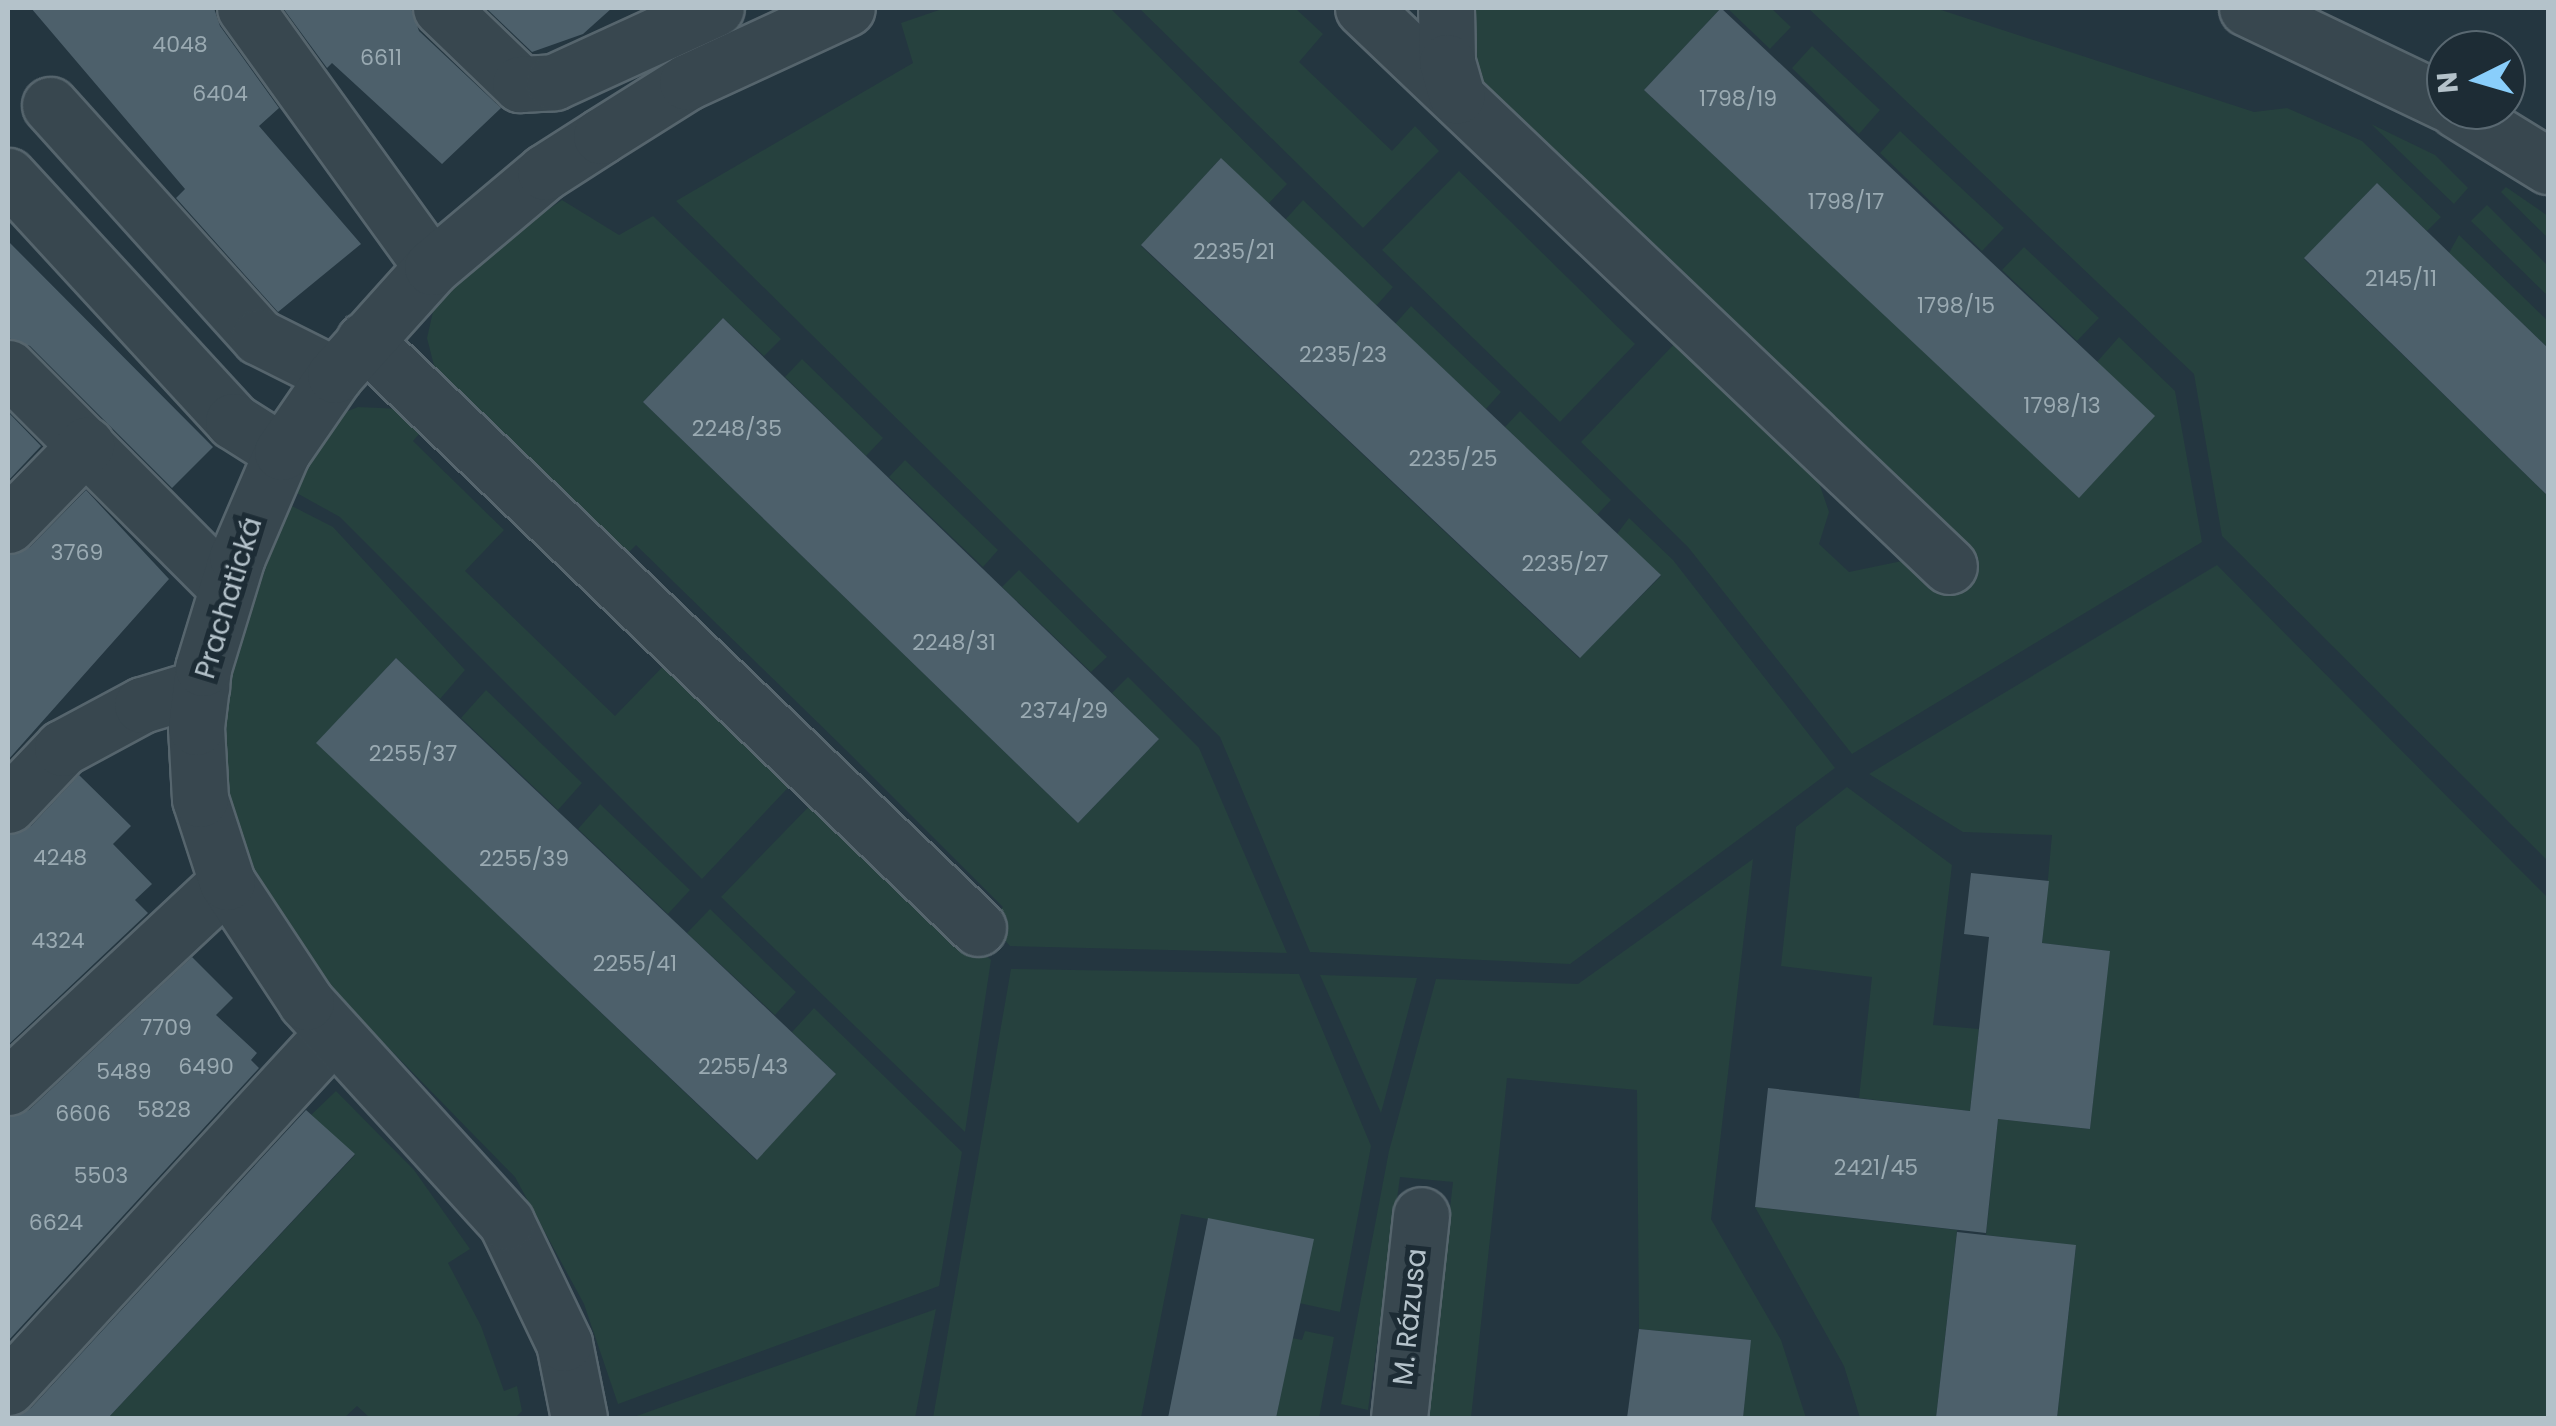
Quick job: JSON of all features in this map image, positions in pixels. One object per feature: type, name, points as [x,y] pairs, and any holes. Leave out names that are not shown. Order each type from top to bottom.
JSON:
[{"type":"street","points":[[245,8],[432,267]]},
{"type":"street","points":[[441,8],[520,84],[554,82],[716,8]]},
{"type":"street","name":"Prachatická","points":[[580,1418],[558,1328],[506,1222],[464,1169],[333,1034],[280,968],[227,882],[200,799],[200,686],[227,588],[282,452],[349,358],[432,267],[545,172],[687,82],[753,25],[846,8]]},
{"type":"street","points":[[1363,8],[1949,566]]},
{"type":"street","points":[[1446,8],[1447,62],[1457,96]]},
{"type":"street","points":[[2247,8],[2426,94]]},
{"type":"street","points":[[50,104],[259,337],[349,358],[978,928]]},
{"type":"street","points":[[2490,130],[2548,166]]},
{"type":"street","points":[[8,176],[233,421],[282,452]]},
{"type":"street","points":[[8,368],[227,588]]},
{"type":"street","points":[[8,525],[86,445]]},
{"type":"street","points":[[8,805],[62,748],[142,706],[200,686]]},
{"type":"street","points":[[8,1087],[227,882]]},
{"type":"street","points":[[8,1387],[333,1034]]},
{"type":"street","name":"M. Rázusa","points":[[1399,1418],[1421,1216]]},
{"type":"green space","points":[[945,8],[1110,8],[1287,184],[1268,204],[1220,159],[1141,246],[1579,658],[1661,576],[1617,534],[1629,518],[1673,560],[1835,768],[1570,964],[1310,952],[1220,737],[676,201],[913,63],[901,23]]},
{"type":"green space","points":[[1139,8],[1295,8],[1323,34],[1299,62],[1392,151],[1415,126],[1439,151],[1363,228]]},
{"type":"green space","points":[[1468,8],[1721,8],[1644,90],[2079,497],[2154,416],[2097,362],[2119,337],[2175,391],[2202,542],[1852,754],[1688,547],[1581,442],[1679,339],[1815,471],[1829,512],[1819,544],[1849,572],[1902,561],[1949,596],[1977,565],[1487,102],[1474,77]]},
{"type":"green space","points":[[1727,8],[1771,8],[1791,27],[1770,49]]},
{"type":"green space","points":[[1808,8],[1935,8],[2254,112],[2287,108],[2362,141],[2441,217],[2427,231],[2377,183],[2304,259],[2548,496],[2548,861],[2222,536],[2194,374]]},
{"type":"green space","points":[[1812,46],[1880,110],[1859,134],[1792,68]]},
{"type":"green space","points":[[2371,124],[2435,155],[2468,188],[2454,204]]},
{"type":"green space","points":[[1900,131],[2004,228],[1982,251],[1880,153]]},
{"type":"green space","points":[[1459,171],[1635,344],[1560,422],[1382,250]]},
{"type":"green space","points":[[2506,187],[2548,216],[2548,238],[2501,192]]},
{"type":"green space","points":[[562,200],[619,235],[653,216],[781,339],[764,356],[723,318],[643,402],[1078,823],[1159,739],[1112,693],[1128,677],[1199,748],[1287,953],[1010,946],[988,921],[1003,907],[849,753],[636,545],[620,561],[438,381],[427,338],[437,294],[452,277]]},
{"type":"green space","points":[[1303,200],[1393,287],[1376,306],[1285,220]]},
{"type":"green space","points":[[2487,205],[2548,266],[2548,296],[2471,221]]},
{"type":"green space","points":[[2459,235],[2548,321],[2547,347],[2449,253]]},
{"type":"green space","points":[[2024,247],[2099,318],[2077,341],[2002,270]]},
{"type":"green space","points":[[1411,306],[1501,392],[1486,409],[1395,324]]},
{"type":"green space","points":[[802,359],[883,438],[866,456],[785,377]]},
{"type":"green space","points":[[358,407],[401,409],[427,425],[413,441],[504,530],[465,571],[615,716],[675,654],[801,774],[702,879],[340,517],[293,491],[302,466],[338,415]]},
{"type":"green space","points":[[1520,411],[1611,500],[1597,515],[1505,427]]},
{"type":"green space","points":[[905,460],[998,550],[983,567],[889,477]]},
{"type":"green space","points":[[288,504],[333,527],[465,670],[440,699],[396,658],[317,743],[756,1160],[836,1074],[792,1032],[814,1008],[962,1152],[939,1286],[618,1404],[584,1304],[515,1177],[330,988],[247,862],[220,774],[222,694]]},
{"type":"green space","points":[[2217,565],[2548,898],[2548,1418],[2057,1418],[2076,1246],[1986,1235],[1998,1119],[2090,1129],[2109,951],[2042,943],[2052,835],[1963,832],[1869,774]]},
{"type":"green space","points":[[1019,570],[1107,657],[1091,672],[1002,587]]},
{"type":"green space","points":[[486,690],[582,783],[558,810],[461,718]]},
{"type":"green space","points":[[1847,787],[1952,865],[1933,1025],[1979,1029],[1970,1111],[1859,1098],[1872,977],[1781,966],[1796,827]]},
{"type":"green space","points":[[822,793],[991,960],[965,1132],[721,897]]},
{"type":"green space","points":[[600,804],[690,890],[668,914],[578,829]]},
{"type":"green space","points":[[1753,859],[1711,1219],[1781,1340],[1806,1418],[1743,1418],[1750,1340],[1639,1329],[1637,1090],[1507,1078],[1471,1418],[1426,1418],[1453,1182],[1400,1177],[1368,1410],[1341,1404],[1389,1151],[1436,979],[1578,984]]},
{"type":"green space","points":[[710,909],[796,992],[775,1015],[687,933]]},
{"type":"green space","points":[[1011,969],[1299,974],[1371,1146],[1340,1312],[1299,1303],[1313,1239],[1181,1214],[1141,1418],[933,1418]]},
{"type":"green space","points":[[1320,975],[1417,978],[1381,1113]]},
{"type":"green space","points":[[336,1091],[414,1170],[470,1249],[448,1263],[481,1326],[504,1391],[517,1386],[522,1411],[515,1418],[370,1418],[357,1406],[344,1418],[108,1418],[355,1155],[311,1115]]},
{"type":"green space","points":[[1755,1207],[1957,1230],[1936,1418],[1860,1418],[1844,1366]]},
{"type":"green space","points":[[936,1309],[915,1418],[631,1418]]},
{"type":"green space","points":[[1305,1331],[1334,1337],[1319,1418],[1276,1418],[1292,1338],[1302,1340]]},
{"type":"building","points":[[31,8],[214,8],[220,26],[279,108],[259,126],[361,244],[278,312],[176,198],[185,189]]},
{"type":"building","points":[[283,8],[411,8],[419,31],[501,108],[442,164],[332,63],[327,68]]},
{"type":"building","points":[[486,8],[612,8],[583,34],[532,52]]},
{"type":"building","points":[[1721,8],[2155,416],[2079,498],[1644,90]]},
{"type":"building","points":[[1221,158],[1661,575],[1580,658],[1141,245]]},
{"type":"building","points":[[2377,183],[2548,348],[2548,496],[2304,258]]},
{"type":"building","points":[[8,241],[213,447],[172,488],[30,346],[8,338]]},
{"type":"building","points":[[723,318],[1159,739],[1078,823],[643,402]]},
{"type":"building","points":[[8,412],[41,446],[8,481]]},
{"type":"building","points":[[86,490],[169,579],[8,760],[8,555],[30,547]]},
{"type":"building","points":[[396,658],[836,1074],[757,1160],[316,743]]},
{"type":"building","points":[[79,775],[131,826],[113,844],[152,884],[135,900],[148,913],[8,1045],[8,835],[31,826]]},
{"type":"building","points":[[1971,873],[2049,881],[2042,943],[2110,951],[2090,1129],[1998,1119],[1986,1233],[1755,1207],[1768,1088],[1970,1111],[1989,937],[1964,934]]},
{"type":"building","points":[[192,957],[233,998],[216,1015],[257,1053],[251,1060],[259,1068],[8,1341],[8,1117],[29,1110]]},
{"type":"building","points":[[306,1110],[355,1154],[108,1418],[8,1418],[31,1408]]},
{"type":"building","points":[[1208,1218],[1314,1239],[1276,1418],[1168,1418]]},
{"type":"building","points":[[1957,1232],[2076,1245],[2057,1418],[1936,1418]]},
{"type":"building","points":[[1639,1329],[1751,1340],[1743,1418],[1627,1418]]}]
